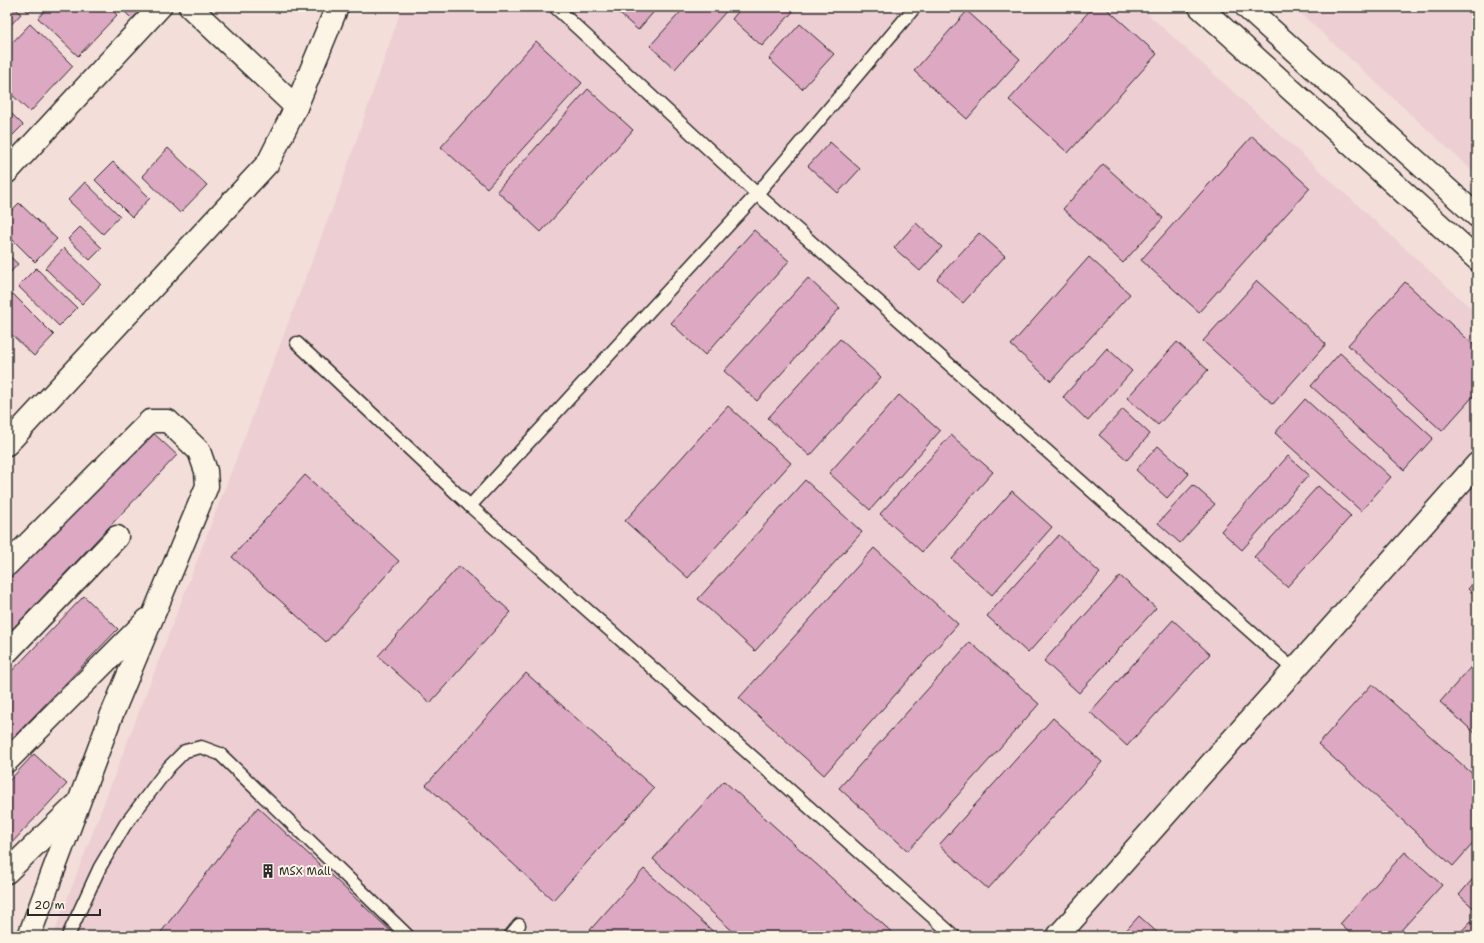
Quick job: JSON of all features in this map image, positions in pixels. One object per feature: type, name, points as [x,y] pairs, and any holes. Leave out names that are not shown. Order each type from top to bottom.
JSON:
[{"type":"street","points":[[7,172],[160,7]]},
{"type":"street","points":[[190,7],[296,107]]},
{"type":"street","points":[[7,444],[268,163],[296,107],[337,7]]},
{"type":"street","points":[[1200,7],[1477,259]]},
{"type":"street","points":[[1246,7],[1477,216]]},
{"type":"street","points":[[7,565],[150,420],[168,421],[200,451],[206,471],[207,486],[110,719],[29,936]]},
{"type":"street","points":[[1058,936],[1477,464]]},
{"type":"street","points":[[7,652],[117,537]]},
{"type":"street","points":[[7,761],[155,612]]},
{"type":"street","points":[[7,872],[80,800]]},
{"type":"lane","points":[[555,7],[757,194],[1294,670]]},
{"type":"lane","points":[[470,506],[757,194],[914,7]]},
{"type":"lane","points":[[297,343],[470,506],[954,936]]},
{"type":"lane","points":[[68,936],[100,867],[125,825],[169,767],[185,751],[200,747],[220,754],[408,936]]},
{"type":"lane","points":[[510,936],[519,925]]},
{"type":"shaded area","points":[[402,7],[1140,7],[1477,314],[1477,936],[53,936],[339,191]]},
{"type":"shaded area","points":[[1294,7],[1477,7],[1477,175]]},
{"type":"building","points":[[7,7],[14,7],[21,14],[7,29]]},
{"type":"building","points":[[23,7],[33,7],[28,12]]},
{"type":"building","points":[[48,7],[109,7],[117,15],[78,56],[38,18]]},
{"type":"building","points":[[120,7],[144,7],[132,19]]},
{"type":"building","points":[[612,7],[658,7],[638,30]]},
{"type":"building","points":[[685,7],[730,7],[675,69],[650,46]]},
{"type":"building","points":[[742,7],[797,7],[762,46],[732,19]]},
{"type":"building","points":[[1093,7],[1105,7],[1157,54],[1068,153],[1009,100]]},
{"type":"building","points":[[967,11],[1020,59],[967,119],[914,71]]},
{"type":"building","points":[[30,24],[73,66],[30,112],[7,90],[7,48]]},
{"type":"building","points":[[800,24],[834,54],[802,89],[769,59]]},
{"type":"building","points":[[536,41],[582,83],[487,188],[441,147]]},
{"type":"building","points":[[588,89],[633,130],[541,232],[497,191]]},
{"type":"building","points":[[7,109],[23,125],[7,141]]},
{"type":"building","points":[[1252,136],[1310,188],[1199,312],[1141,260]]},
{"type":"building","points":[[830,142],[860,169],[838,193],[808,166]]},
{"type":"building","points":[[168,148],[207,185],[180,213],[142,176]]},
{"type":"building","points":[[113,162],[150,198],[132,217],[95,180]]},
{"type":"building","points":[[1103,164],[1163,218],[1123,263],[1063,209]]},
{"type":"building","points":[[85,182],[120,216],[103,234],[68,200]]},
{"type":"building","points":[[19,203],[57,239],[35,262],[7,234],[7,215]]},
{"type":"building","points":[[916,223],[942,247],[920,271],[894,248]]},
{"type":"building","points":[[80,227],[102,248],[90,260],[68,239]]},
{"type":"building","points":[[754,230],[789,261],[705,355],[671,323]]},
{"type":"building","points":[[979,233],[1005,256],[963,303],[937,279]]},
{"type":"building","points":[[64,248],[101,284],[82,304],[45,268]]},
{"type":"building","points":[[7,254],[18,264],[7,276]]},
{"type":"building","points":[[1089,257],[1130,294],[1051,381],[1011,345]]},
{"type":"building","points":[[36,268],[77,308],[59,326],[18,286]]},
{"type":"building","points":[[808,278],[840,308],[757,401],[724,371]]},
{"type":"building","points":[[1257,281],[1326,344],[1273,404],[1203,341]]},
{"type":"building","points":[[1405,282],[1477,348],[1477,392],[1442,431],[1348,345]]},
{"type":"building","points":[[13,294],[54,335],[34,356],[7,330],[7,300]]},
{"type":"building","points":[[840,339],[881,377],[810,456],[768,418]]},
{"type":"building","points":[[1177,342],[1208,370],[1158,425],[1127,398]]},
{"type":"building","points":[[1107,348],[1132,371],[1088,421],[1063,397]]},
{"type":"building","points":[[1340,353],[1433,438],[1404,470],[1311,386]]},
{"type":"building","points":[[899,395],[940,431],[870,510],[829,473]]},
{"type":"building","points":[[1305,399],[1391,477],[1361,511],[1275,433]]},
{"type":"building","points":[[728,406],[791,463],[688,578],[625,521]]},
{"type":"building","points":[[1123,409],[1150,434],[1127,460],[1099,435]]},
{"type":"building","points":[[148,428],[177,455],[7,635],[7,578]]},
{"type":"building","points":[[951,435],[993,472],[922,552],[880,514]]},
{"type":"building","points":[[1158,446],[1189,474],[1167,498],[1136,470]]},
{"type":"building","points":[[1288,456],[1309,475],[1242,550],[1221,531]]},
{"type":"building","points":[[305,475],[399,561],[326,642],[232,557]]},
{"type":"building","points":[[805,480],[862,532],[755,651],[698,599]]},
{"type":"building","points":[[1193,485],[1215,504],[1180,543],[1158,523]]},
{"type":"building","points":[[1318,486],[1351,516],[1287,587],[1254,557]]},
{"type":"building","points":[[1012,491],[1052,527],[992,595],[952,559]]},
{"type":"building","points":[[1059,535],[1100,573],[1028,653],[987,616]]},
{"type":"building","points":[[874,548],[958,624],[824,775],[739,698]]},
{"type":"building","points":[[459,566],[511,612],[430,703],[378,656]]},
{"type":"building","points":[[1120,576],[1156,608],[1079,693],[1044,661]]},
{"type":"building","points":[[1477,579],[1477,597],[1468,589]]},
{"type":"building","points":[[84,596],[118,629],[7,744],[7,676]]},
{"type":"building","points":[[1173,620],[1210,654],[1127,746],[1090,712]]},
{"type":"building","points":[[970,642],[1039,704],[908,851],[839,788]]},
{"type":"building","points":[[1477,660],[1477,735],[1440,702]]},
{"type":"building","points":[[526,673],[654,788],[553,900],[426,785]]},
{"type":"building","points":[[1372,684],[1477,778],[1477,839],[1453,866],[1318,744]]},
{"type":"building","points":[[1053,718],[1102,762],[988,889],[939,845]]},
{"type":"building","points":[[34,754],[67,784],[7,848],[7,783]]},
{"type":"building","points":[[724,781],[896,936],[738,936],[653,859]]},
{"type":"building","name":"MSX Mall","points":[[258,807],[396,936],[158,936]]},
{"type":"building","points":[[1405,852],[1442,885],[1396,936],[1353,936],[1340,924]]},
{"type":"building","points":[[644,869],[718,936],[596,936],[590,930]]},
{"type":"building","points":[[1477,874],[1477,911],[1459,895]]},
{"type":"building","points":[[1139,916],[1161,936],[1121,936]]},
{"type":"building","points":[[1471,921],[1477,926],[1477,936],[1457,936]]},
{"type":"place","name":"MSX Mall","points":[[268,871]]}]
